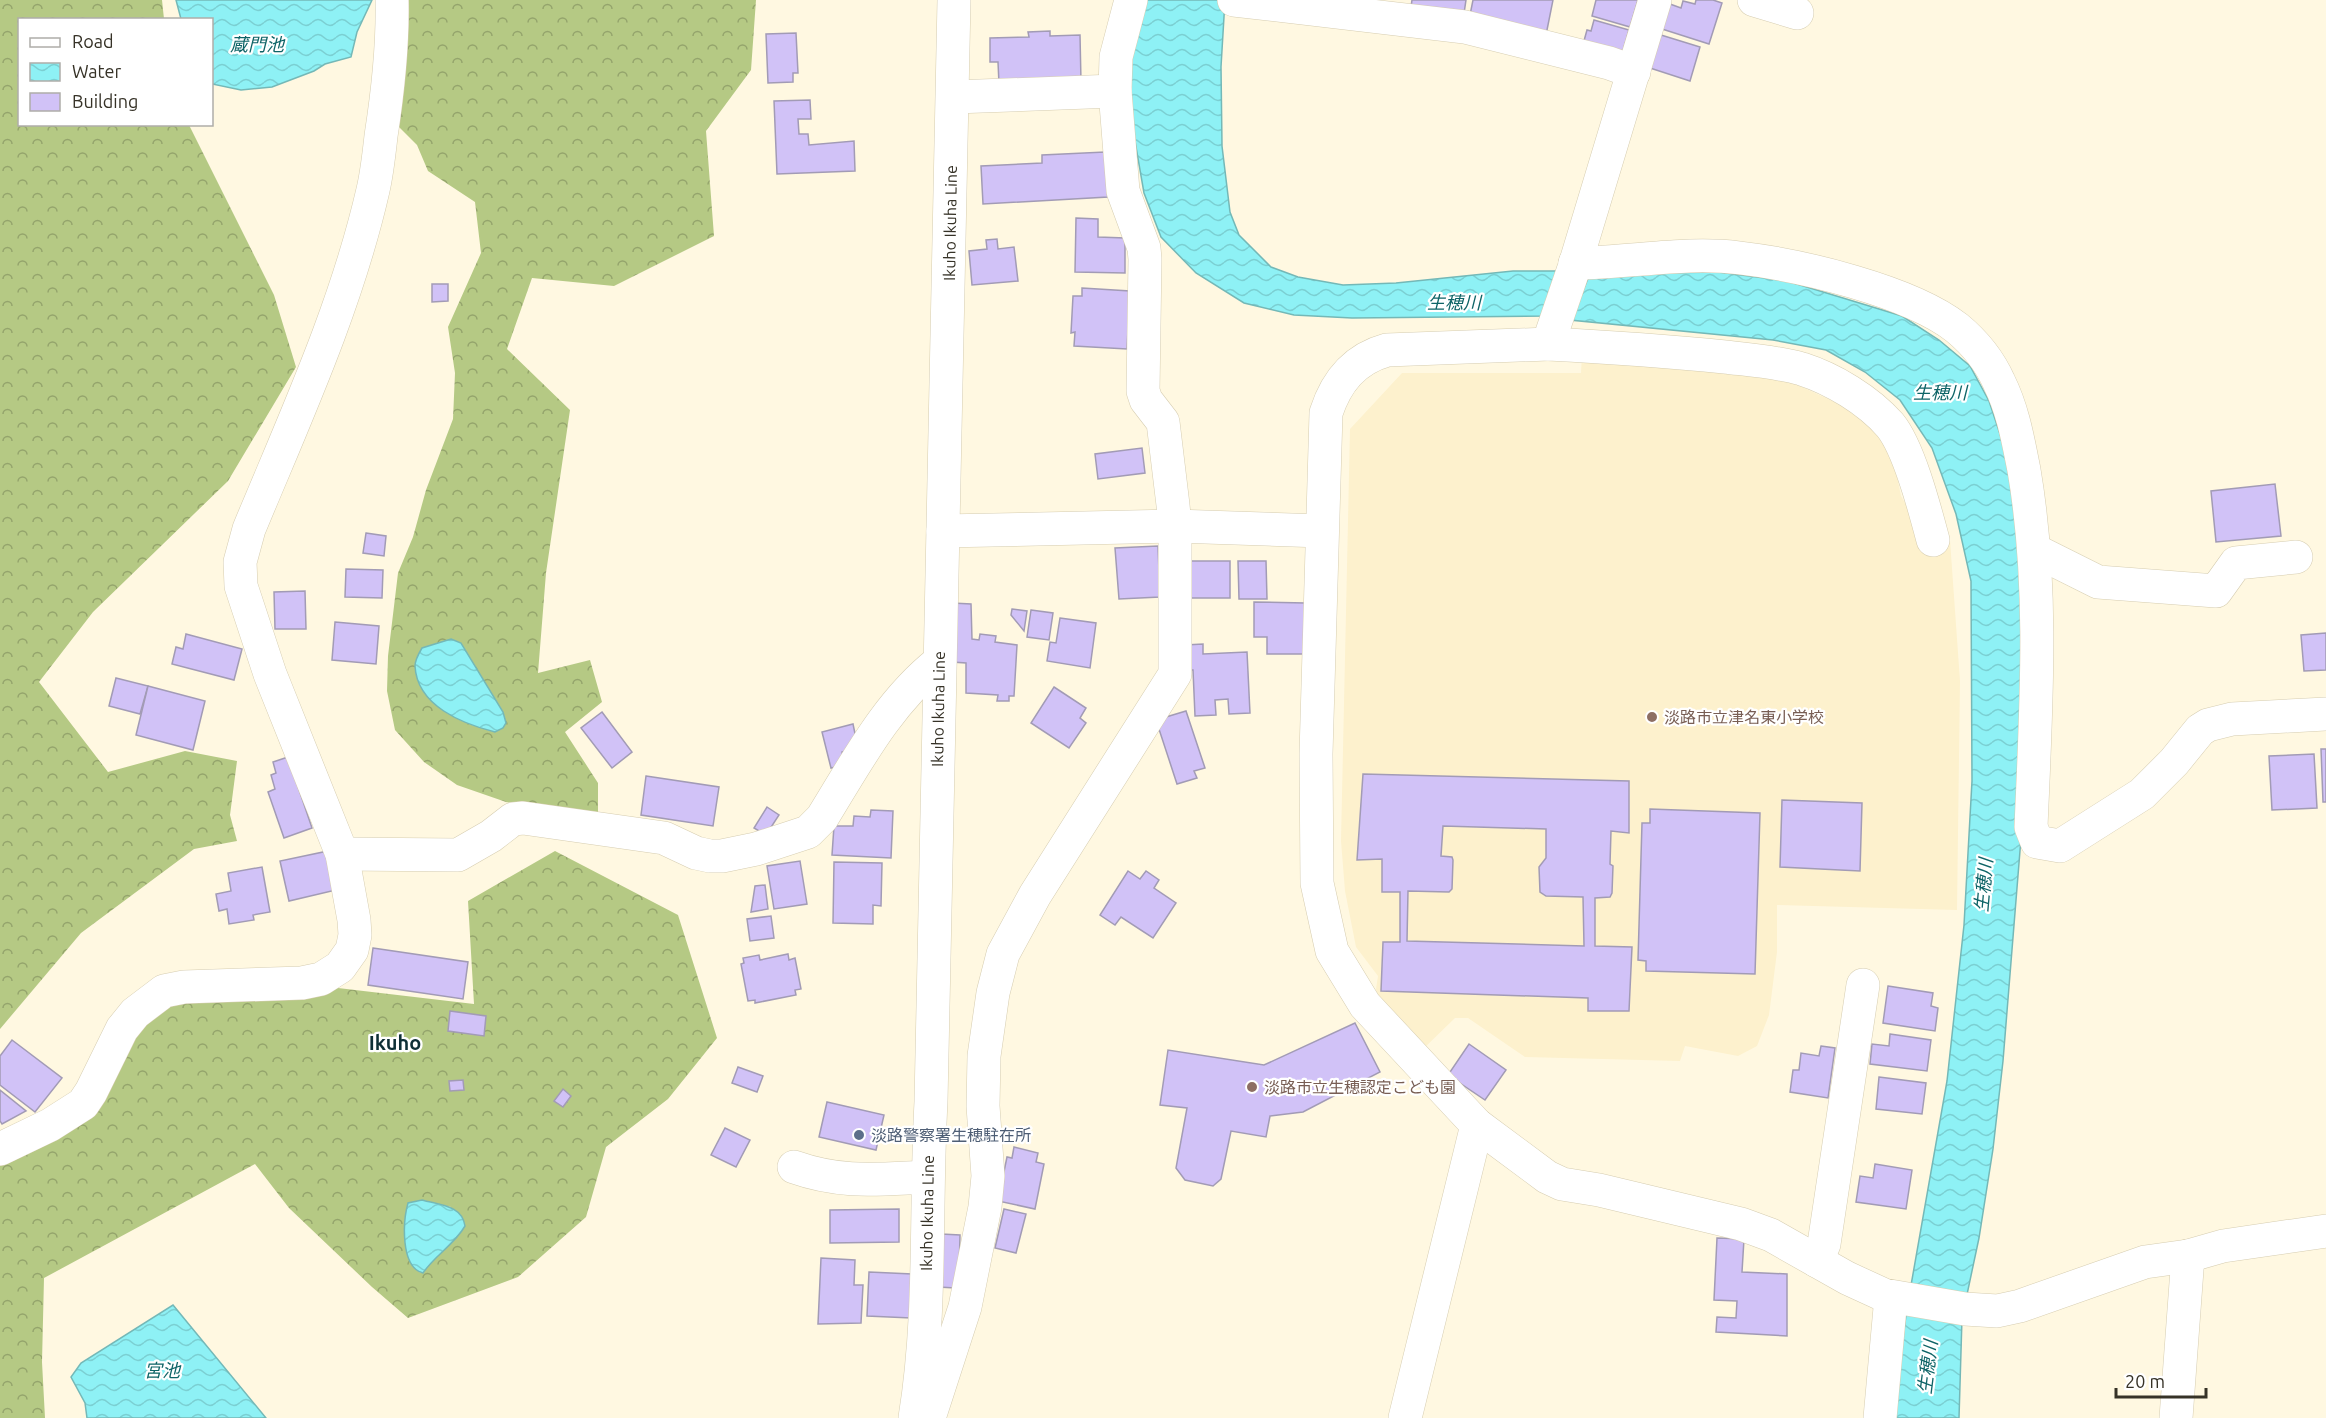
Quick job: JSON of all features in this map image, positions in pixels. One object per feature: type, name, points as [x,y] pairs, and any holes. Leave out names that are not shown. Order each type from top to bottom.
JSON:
[{"type":"street","points":[[0,1149],[50,1125],[83,1104],[122,1029],[135,1013],[164,991],[184,987],[302,983],[321,979],[340,967],[352,950],[356,935],[342,854],[266,664],[241,586],[240,562],[249,529],[334,320],[374,189],[393,40],[393,0]]},
{"type":"street","name":"Ikuho Ikuha Line","points":[[915,1418],[925,1342],[927,1177],[931,1090],[939,662],[954,96],[954,0]]},
{"type":"street","points":[[929,1418],[965,1307],[985,1207],[988,1176],[982,1081],[986,1026],[1003,954],[1035,895],[1175,674],[1175,526],[1163,422],[1146,400],[1143,390],[1144,248],[1123,190],[1115,91],[1116,57],[1131,0]]},
{"type":"street","points":[[1234,0],[1466,27],[1609,63],[1634,72]]},
{"type":"street","points":[[1551,334],[1575,265],[1655,0]]},
{"type":"street","points":[[1754,0],[1797,13]]},
{"type":"street","points":[[954,96],[1115,91]]},
{"type":"street","points":[[1575,265],[1703,256],[1738,258],[1819,273],[1892,295],[1928,310],[1957,328],[1982,354],[1999,380],[2017,430],[2034,550],[2037,685],[2031,827],[2037,843],[2060,846],[2142,794],[2174,762],[2200,730],[2208,725],[2232,719],[2326,714]]},
{"type":"street","points":[[1933,540],[1921,496],[1891,426],[1863,400],[1821,376],[1800,368],[1551,334],[1387,350],[1364,359],[1346,373],[1335,390],[1326,413],[1316,754],[1317,883],[1332,951],[1365,1005],[1477,1125],[1547,1177],[1562,1184],[1599,1190],[1741,1224],[1771,1235],[1875,1291],[1899,1298],[1965,1309],[1997,1311],[2020,1306],[2145,1262],[2188,1256],[2223,1246],[2326,1231]]},
{"type":"street","points":[[943,531],[1175,526],[1322,531]]},
{"type":"street","points":[[2034,550],[2098,582],[2216,591],[2236,562],[2296,557]]},
{"type":"street","points":[[342,854],[458,855],[491,836],[513,819],[524,818],[664,838],[696,853],[710,856],[722,856],[756,849],[814,828],[876,732],[901,698],[917,679],[939,662]]},
{"type":"street","points":[[1817,1261],[1824,1244],[1863,985]]},
{"type":"street","points":[[1405,1418],[1477,1125]]},
{"type":"street","points":[[794,1167],[824,1177],[843,1180],[927,1177]]},
{"type":"street","points":[[2176,1418],[2188,1256]]},
{"type":"street","points":[[1880,1418],[1899,1298]]},
{"type":"shaded area","name":"淡路市立津名東小学校","points":[[1582,354],[1767,371],[1874,420],[1891,448],[1901,496],[1912,515],[1918,538],[1950,540],[1960,681],[1957,910],[1777,905],[1777,952],[1769,1015],[1757,1046],[1738,1056],[1685,1046],[1680,1061],[1525,1057],[1468,1018],[1455,1018],[1419,1053],[1382,1016],[1376,989],[1378,976],[1356,947],[1345,891],[1341,841],[1350,429],[1402,373],[1581,373]]},
{"type":"green space","points":[[0,0],[162,0],[164,18],[18,18],[18,126],[190,126],[274,295],[296,367],[228,481],[93,612],[39,682],[108,772],[185,751],[237,761],[230,815],[237,841],[194,849],[81,933],[0,1029]]},
{"type":"green space","points":[[401,0],[756,0],[751,70],[706,131],[714,236],[614,286],[532,278],[507,349],[570,410],[546,573],[538,673],[590,660],[602,702],[565,732],[598,783],[598,817],[506,802],[457,785],[424,762],[395,730],[387,691],[388,656],[398,573],[413,537],[426,490],[453,419],[455,373],[448,327],[481,253],[475,202],[428,171],[417,145],[394,122]]},
{"type":"green space","points":[[555,851],[678,915],[717,1038],[668,1099],[606,1147],[586,1217],[518,1277],[408,1318],[289,1208],[255,1164],[44,1278],[42,1362],[45,1418],[0,1418],[0,1164],[127,1049],[161,1005],[338,988],[474,1004],[468,901]],"holes":[[[422,1200],[451,1207],[428,1265],[423,1273],[419,1272],[408,1257]]]},
{"type":"water","name":"蔵門池","points":[[176,0],[372,0],[357,32],[351,57],[325,64],[314,71],[272,87],[241,90],[213,84],[213,18],[181,18]]},
{"type":"water","name":"生穂川","points":[[1142,0],[1225,0],[1221,67],[1222,146],[1230,212],[1239,235],[1271,267],[1298,277],[1343,285],[1396,283],[1513,271],[1560,271],[1544,316],[1352,318],[1294,315],[1244,303],[1196,273],[1161,237],[1144,193],[1132,124],[1129,63]]},
{"type":"water","name":"生穂川","points":[[1718,272],[1787,281],[1902,316],[1939,340],[1970,366],[1989,401],[2002,440],[2021,529],[2022,826],[2003,1061],[1993,1149],[1979,1238],[1962,1318],[1959,1418],[1892,1418],[1907,1308],[1947,1081],[1964,925],[1972,781],[1971,581],[1956,514],[1932,448],[1900,400],[1865,372],[1826,350],[1773,340],[1570,320],[1590,274]]},
{"type":"water","points":[[451,639],[461,643],[503,712],[506,723],[503,728],[495,732],[469,724],[444,711],[424,692],[415,666],[418,654],[422,648]]},
{"type":"water","points":[[422,1200],[455,1210],[463,1219],[465,1226],[423,1273],[410,1262],[404,1231],[408,1203]]},
{"type":"water","name":"宮池","points":[[173,1305],[266,1418],[87,1418],[85,1403],[71,1377],[81,1363]]},
{"type":"building","points":[[1412,0],[1466,0],[1463,20],[1410,14]]},
{"type":"building","points":[[1473,0],[1553,0],[1546,35],[1469,20]]},
{"type":"building","points":[[1596,0],[1638,0],[1630,27],[1592,16]]},
{"type":"building","points":[[1696,0],[1713,0],[1722,3],[1709,44],[1662,29],[1670,4],[1681,8],[1683,1],[1695,4]]},
{"type":"building","points":[[1594,20],[1629,30],[1621,58],[1582,48],[1587,30],[1591,31]]},
{"type":"building","points":[[1050,31],[1050,36],[1080,35],[1081,82],[999,84],[998,62],[990,62],[990,38],[1029,37],[1028,32]]},
{"type":"building","points":[[796,33],[798,73],[793,73],[793,82],[768,83],[766,34]]},
{"type":"building","points":[[1661,35],[1700,47],[1690,81],[1650,68]]},
{"type":"building","points":[[810,100],[811,119],[798,119],[799,134],[808,134],[809,145],[854,141],[855,171],[777,174],[774,101]]},
{"type":"building","points":[[1105,152],[1108,197],[983,204],[981,166],[1042,163],[1042,155]]},
{"type":"building","points":[[1076,218],[1098,219],[1098,237],[1125,238],[1125,273],[1075,272]]},
{"type":"building","points":[[997,239],[998,249],[1014,247],[1018,281],[972,285],[969,251],[987,249],[986,240]]},
{"type":"building","points":[[432,284],[448,284],[448,301],[432,302]]},
{"type":"building","points":[[1082,288],[1130,291],[1127,349],[1074,346],[1075,332],[1071,333],[1073,296],[1082,296]]},
{"type":"building","points":[[1142,448],[1145,473],[1098,479],[1095,454]]},
{"type":"building","points":[[2275,484],[2281,536],[2216,542],[2211,491]]},
{"type":"building","points":[[366,533],[386,536],[384,556],[363,553]]},
{"type":"building","points":[[1158,546],[1160,597],[1119,599],[1115,548]]},
{"type":"building","points":[[1188,561],[1230,561],[1230,598],[1188,598]]},
{"type":"building","points":[[1238,561],[1266,561],[1267,599],[1239,599]]},
{"type":"building","points":[[346,569],[383,570],[382,598],[345,597]]},
{"type":"building","points":[[305,591],[306,629],[275,629],[274,592]]},
{"type":"building","points":[[1254,602],[1305,603],[1304,654],[1267,654],[1267,637],[1254,637]]},
{"type":"building","points":[[952,603],[971,604],[972,639],[979,640],[980,634],[996,636],[995,642],[1017,645],[1014,696],[1009,696],[1009,701],[997,701],[998,695],[966,693],[966,663],[952,662]]},
{"type":"building","points":[[1012,609],[1027,611],[1024,631],[1011,615]]},
{"type":"building","points":[[1031,610],[1053,613],[1049,640],[1027,637]]},
{"type":"building","points":[[1060,618],[1096,623],[1090,668],[1047,661],[1050,642],[1056,643]]},
{"type":"building","points":[[335,622],[379,626],[376,664],[332,660]]},
{"type":"building","points":[[2326,633],[2326,670],[2304,671],[2301,635]]},
{"type":"building","points":[[186,634],[242,649],[234,680],[172,664],[176,647],[183,649]]},
{"type":"building","points":[[1203,644],[1203,654],[1247,652],[1250,713],[1229,714],[1228,699],[1215,700],[1216,715],[1195,716],[1193,670],[1186,670],[1185,645]]},
{"type":"building","points":[[116,678],[148,686],[140,714],[109,706]]},
{"type":"building","points":[[148,686],[205,701],[193,750],[136,735]]},
{"type":"building","points":[[1054,687],[1086,708],[1080,718],[1086,723],[1069,748],[1031,723]]},
{"type":"building","points":[[1186,711],[1205,768],[1194,771],[1197,778],[1177,784],[1156,720]]},
{"type":"building","points":[[602,712],[632,752],[612,768],[581,728]]},
{"type":"building","points":[[853,724],[858,748],[842,752],[845,765],[831,768],[822,732]]},
{"type":"building","points":[[2321,749],[2326,749],[2326,802],[2323,802]]},
{"type":"building","points":[[2314,754],[2317,808],[2272,810],[2269,756]]},
{"type":"building","points":[[288,757],[312,828],[284,838],[268,792],[275,789],[271,775],[276,773],[273,762]]},
{"type":"building","points":[[1363,774],[1629,781],[1629,833],[1611,831],[1612,893],[1610,897],[1595,898],[1595,946],[1632,947],[1629,1011],[1588,1011],[1588,998],[1381,991],[1383,942],[1400,942],[1400,892],[1382,892],[1382,859],[1357,860]],"holes":[[[1443,826],[1546,829],[1546,858],[1539,867],[1540,892],[1546,896],[1583,897],[1584,946],[1407,941],[1408,891],[1449,892],[1452,889],[1453,860],[1452,857],[1441,856]]]},
{"type":"building","points":[[646,776],[719,787],[713,826],[641,815]]},
{"type":"building","points":[[1782,800],[1862,803],[1860,871],[1780,867]]},
{"type":"building","points":[[767,807],[779,815],[766,835],[754,828]]},
{"type":"building","points":[[1650,809],[1760,813],[1755,974],[1646,971],[1646,961],[1638,960],[1642,823],[1650,823]]},
{"type":"building","points":[[871,810],[893,811],[891,858],[832,855],[834,826],[853,826],[854,816],[870,817]]},
{"type":"building","points":[[328,851],[336,890],[289,901],[280,861]]},
{"type":"building","points":[[800,861],[807,904],[774,909],[767,866]]},
{"type":"building","points":[[834,862],[882,863],[881,906],[873,905],[873,924],[833,923]]},
{"type":"building","points":[[262,867],[270,912],[253,915],[254,920],[229,924],[227,909],[219,911],[216,894],[231,891],[228,873]]},
{"type":"building","points":[[1128,871],[1140,879],[1146,871],[1159,880],[1154,888],[1176,903],[1153,938],[1121,917],[1115,925],[1100,915]]},
{"type":"building","points":[[765,885],[768,909],[751,912],[755,886]]},
{"type":"building","points":[[771,916],[774,938],[750,941],[747,919]]},
{"type":"building","points":[[373,948],[468,962],[463,999],[368,985]]},
{"type":"building","points":[[788,954],[789,960],[795,958],[801,989],[795,990],[796,995],[755,1003],[755,1000],[748,1001],[741,964],[744,963],[743,958],[759,955],[760,960]]},
{"type":"building","points":[[1888,986],[1933,993],[1931,1006],[1938,1008],[1935,1031],[1883,1023]]},
{"type":"building","points":[[450,1011],[486,1016],[484,1036],[448,1031]]},
{"type":"building","name":"淡路市立生穂認定こども園","points":[[1355,1023],[1380,1072],[1303,1112],[1270,1116],[1266,1137],[1231,1131],[1221,1179],[1213,1186],[1185,1180],[1176,1168],[1187,1108],[1160,1105],[1168,1050],[1264,1065]]},
{"type":"building","points":[[1890,1034],[1931,1040],[1927,1071],[1870,1064],[1872,1044],[1889,1046]]},
{"type":"building","points":[[12,1040],[62,1078],[35,1112],[0,1085],[0,1056]]},
{"type":"building","points":[[1469,1044],[1506,1070],[1485,1100],[1448,1075]]},
{"type":"building","points":[[1821,1046],[1835,1048],[1828,1098],[1790,1092],[1793,1070],[1799,1070],[1801,1053],[1819,1056]]},
{"type":"building","points":[[738,1067],[763,1076],[757,1092],[732,1083]]},
{"type":"building","points":[[1879,1077],[1926,1083],[1922,1114],[1876,1109]]},
{"type":"building","points":[[463,1080],[464,1090],[450,1091],[449,1081]]},
{"type":"building","points":[[563,1089],[571,1096],[563,1107],[554,1101]]},
{"type":"building","points":[[0,1090],[26,1111],[2,1124],[0,1121]]},
{"type":"building","points":[[827,1102],[884,1115],[876,1150],[819,1137]]},
{"type":"building","points":[[725,1128],[750,1140],[736,1167],[711,1155]]},
{"type":"building","points":[[1014,1147],[1038,1153],[1036,1162],[1044,1164],[1035,1209],[998,1201],[1007,1157],[1012,1158]]},
{"type":"building","points":[[1875,1164],[1912,1170],[1906,1209],[1856,1202],[1860,1176],[1873,1178]]},
{"type":"building","points":[[899,1209],[899,1242],[830,1243],[830,1210]]},
{"type":"building","points":[[1004,1209],[1026,1214],[1016,1253],[995,1248]]},
{"type":"building","points":[[941,1234],[960,1235],[959,1275],[955,1288],[939,1287]]},
{"type":"building","points":[[1717,1238],[1744,1239],[1742,1272],[1787,1274],[1787,1336],[1716,1332],[1717,1317],[1736,1318],[1737,1301],[1714,1300]]},
{"type":"building","points":[[821,1258],[855,1260],[854,1285],[863,1285],[861,1323],[818,1324]]},
{"type":"building","points":[[869,1272],[912,1274],[911,1318],[867,1316]]},
{"type":"place","name":"淡路市立津名東小学校","points":[[1652,717]]},
{"type":"place","name":"淡路市立生穂認定こども園","points":[[1252,1087]]},
{"type":"place","name":"淡路警察署生穂駐在所","points":[[859,1135]]},
{"type":"district","name":"Ikuho","points":[[395,1042]]}]
